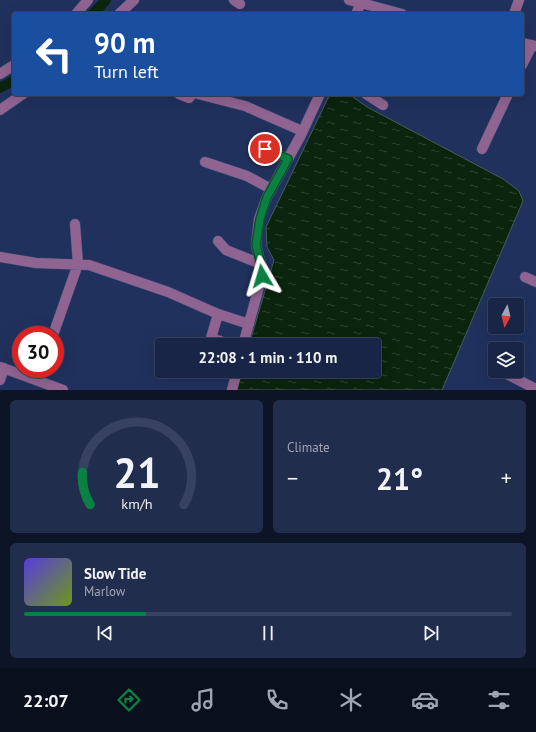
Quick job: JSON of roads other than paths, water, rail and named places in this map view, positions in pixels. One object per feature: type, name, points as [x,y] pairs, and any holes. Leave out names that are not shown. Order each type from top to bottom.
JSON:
[{"type":"street","points":[[78,12],[88,0]]},
{"type":"street","points":[[122,12],[134,0]]},
{"type":"street","points":[[350,0],[395,12]]},
{"type":"street","points":[[515,12],[519,0]]},
{"type":"street","points":[[357,12],[361,3]]},
{"type":"street","points":[[524,60],[530,45]]},
{"type":"street","points":[[0,74],[12,66]]},
{"type":"street","points":[[0,110],[19,96]]},
{"type":"street","points":[[206,96],[245,106],[302,131]]},
{"type":"street","points":[[245,338],[262,276],[261,264],[256,245],[260,219],[271,189],[288,159],[319,96]]},
{"type":"street","points":[[369,96],[383,105]]},
{"type":"street","points":[[482,149],[507,96]]},
{"type":"street","points":[[265,149],[288,159]]},
{"type":"street","points":[[205,162],[247,176],[271,189]]},
{"type":"street","points":[[56,326],[78,264],[75,224]]},
{"type":"street","points":[[218,240],[226,250],[261,264]]},
{"type":"street","points":[[0,257],[36,263],[88,264],[168,292],[218,314],[248,324]]},
{"type":"street","points":[[525,277],[536,282]]},
{"type":"street","points":[[211,338],[218,314]]},
{"type":"street","points":[[0,380],[2,368],[63,390]]},
{"type":"street","points":[[232,390],[235,378]]},
{"type":"street","points":[[515,378],[536,389]]},
{"type":"water","points":[[329,96],[353,96],[367,107],[503,179],[519,191],[523,201],[442,390],[236,390],[240,378],[381,378],[381,338],[251,338],[274,260],[267,247],[266,227]]},
{"type":"waterway","points":[[95,12],[106,0]]},
{"type":"waterway","points":[[0,88],[12,81]]}]
